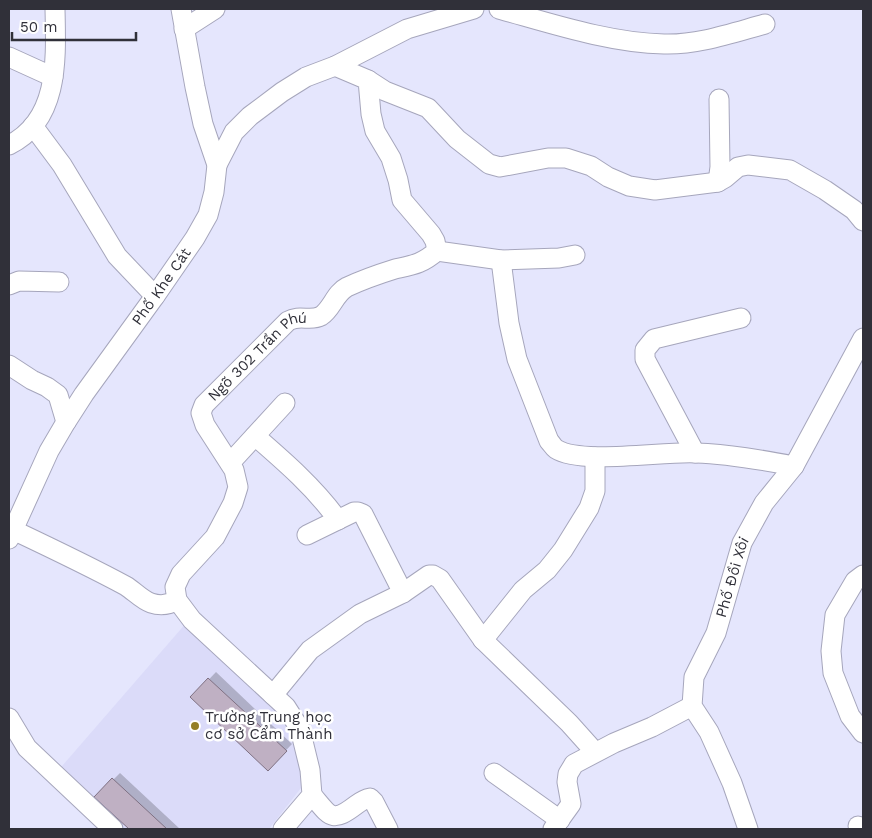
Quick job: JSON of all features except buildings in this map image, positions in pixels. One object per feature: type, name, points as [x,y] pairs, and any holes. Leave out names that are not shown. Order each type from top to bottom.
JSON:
[{"type":"street","points":[[9,145],[18,140],[32,126],[46,107],[56,53],[55,9]]},
{"type":"street","name":"Phố Khe Cát","points":[[11,535],[49,451],[66,422],[195,238],[208,215],[214,192],[217,165],[203,124],[184,29],[182,9]]},
{"type":"street","points":[[184,29],[215,9]]},
{"type":"street","points":[[217,165],[234,132],[250,116],[306,77],[336,66],[407,28],[474,9]]},
{"type":"street","points":[[499,9],[592,33],[664,44],[714,38],[765,24]]},
{"type":"street","points":[[9,57],[53,77]]},
{"type":"street","points":[[336,66],[368,80],[385,91],[428,108],[457,139],[489,164],[500,167],[548,158],[566,158],[591,166],[608,177],[629,186],[655,190],[718,182],[738,167],[748,164],[790,170],[825,190],[854,210],[863,221]]},
{"type":"street","points":[[368,80],[371,114],[375,131],[391,158],[402,200],[431,234],[437,251],[501,260],[559,258],[575,255]]},
{"type":"street","points":[[718,182],[720,167],[720,99]]},
{"type":"street","points":[[203,124],[220,132],[234,132]]},
{"type":"street","points":[[32,126],[62,165],[116,256],[155,296]]},
{"type":"street","name":"Ngõ 302 Trần Phú","points":[[177,600],[175,586],[181,574],[215,536],[233,504],[238,487],[234,470],[205,425],[201,413],[204,405],[288,321],[296,317],[311,319],[322,315],[346,288],[393,270],[418,264],[437,251]]},
{"type":"street","points":[[501,260],[509,323],[517,359],[554,449],[566,454],[596,457],[695,453],[758,459],[794,466]]},
{"type":"street","points":[[9,285],[19,281],[59,282]]},
{"type":"street","points":[[695,453],[645,359],[645,350],[654,339],[741,318]]},
{"type":"street","name":"Phố Đồi Xôi","points":[[692,706],[694,677],[716,633],[742,543],[764,503],[794,466],[863,338]]},
{"type":"street","points":[[9,365],[32,380],[47,386],[58,395],[66,422]]},
{"type":"street","points":[[230,463],[285,403]]},
{"type":"street","points":[[255,436],[294,470],[326,504],[338,520]]},
{"type":"street","points":[[483,640],[524,590],[546,570],[563,550],[588,508],[595,491],[596,457]]},
{"type":"street","points":[[308,535],[354,512],[363,514],[403,593]]},
{"type":"street","points":[[11,535],[55,549],[127,587],[150,603],[164,605],[177,600],[192,620],[286,707],[300,729],[310,770],[312,795],[328,814],[332,817],[342,815],[365,799],[370,798],[388,829]]},
{"type":"street","points":[[273,695],[310,650],[360,614],[403,593],[429,575],[433,575],[440,578],[483,640],[569,723],[595,752]]},
{"type":"street","points":[[863,575],[855,581],[836,615],[831,651],[833,673],[850,716],[863,733]]},
{"type":"street","points":[[494,773],[556,825],[571,804],[567,782],[568,774],[574,764],[595,752],[652,727],[692,706],[709,732],[732,782],[748,829]]},
{"type":"street","points":[[9,718],[27,748],[113,829]]},
{"type":"street","points":[[283,829],[312,795]]},
{"type":"shaded area","name":"Trường Trung học cơ sở Cẩm Thành","points":[[187,622],[290,720],[302,768],[301,788],[269,829],[117,829],[56,773]]},
{"type":"place","name":"Trường Trung học cơ sở Cẩm Thành","points":[[195,726]]}]
